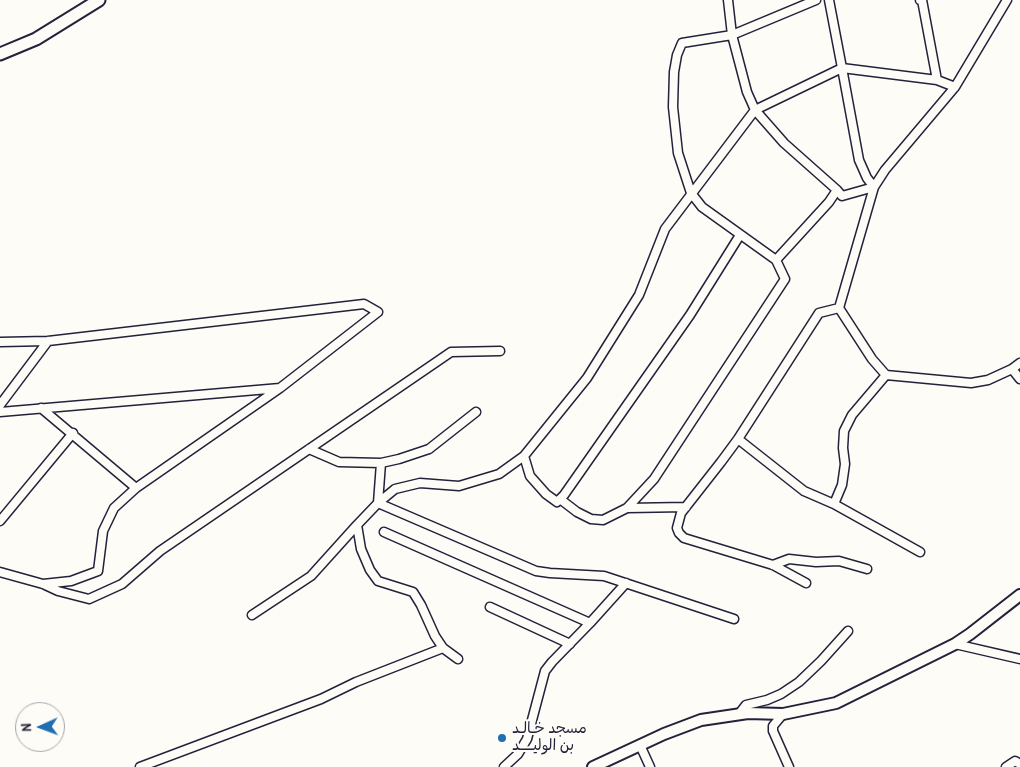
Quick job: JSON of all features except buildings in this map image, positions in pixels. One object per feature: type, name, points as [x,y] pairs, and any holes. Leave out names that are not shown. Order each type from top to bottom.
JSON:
[{"type":"main road","points":[[0,54],[36,39],[99,0]]},
{"type":"street","points":[[728,0],[732,35],[747,92],[754,110],[784,143],[842,196],[874,187]]},
{"type":"street","points":[[560,499],[581,515],[590,519],[603,520],[627,508],[654,480],[785,279],[776,260],[702,207],[691,193],[678,153],[674,116],[674,72],[677,55],[682,43],[732,35],[816,0]]},
{"type":"street","points":[[829,0],[860,160],[867,178],[874,187]]},
{"type":"street","points":[[921,0],[937,80]]},
{"type":"street","points":[[1007,0],[955,87],[885,170],[874,187],[839,308],[872,359],[886,375],[972,383],[988,380],[1012,369],[1020,363]]},
{"type":"street","points":[[252,615],[311,576],[378,503],[395,489],[420,483],[459,486],[499,474],[524,456],[587,378],[639,294],[665,229],[754,110],[842,68],[937,80],[955,87]]},
{"type":"street","points":[[776,260],[829,202],[837,190]]},
{"type":"street","points":[[524,456],[530,476],[546,494],[557,502],[690,315],[740,235]]},
{"type":"street","points":[[0,342],[48,340],[364,304],[378,312],[280,388],[136,488],[114,508],[103,531],[98,571],[71,581],[43,584]]},
{"type":"street","points":[[806,583],[773,565],[684,538],[677,528],[681,513],[738,439],[819,312],[839,308]]},
{"type":"street","points":[[0,405],[48,340]]},
{"type":"street","points":[[0,572],[89,599],[122,584],[160,551],[451,352],[500,351]]},
{"type":"street","points":[[1012,369],[1020,379]]},
{"type":"street","points":[[834,504],[842,485],[845,464],[843,448],[844,431],[852,416],[886,375]]},
{"type":"street","points":[[0,412],[280,388]]},
{"type":"street","points":[[41,408],[136,488]]},
{"type":"street","points":[[309,449],[339,462],[381,463],[428,449],[476,412]]},
{"type":"street","points":[[0,521],[73,434]]},
{"type":"street","points":[[738,439],[804,491],[834,504],[920,552]]},
{"type":"street","points":[[378,503],[381,463]]},
{"type":"street","points":[[378,503],[536,570],[550,573],[604,576],[734,619]]},
{"type":"street","points":[[627,508],[686,506]]},
{"type":"street","points":[[357,525],[362,549],[370,570],[378,581],[413,592],[443,648],[458,659]]},
{"type":"street","points":[[384,532],[590,623]]},
{"type":"street","points":[[773,565],[790,560],[839,562],[867,569]]},
{"type":"street","points":[[504,767],[518,754],[527,739],[545,671],[626,583]]},
{"type":"street","points":[[593,767],[664,734],[701,720],[739,714],[783,714],[836,703],[954,644],[970,634],[1020,595]]},
{"type":"street","points":[[490,607],[570,644]]},
{"type":"street","points":[[739,714],[746,705],[782,694],[800,682],[848,630]]},
{"type":"street","points":[[954,644],[1020,659]]},
{"type":"street","points":[[144,766],[321,699],[356,682],[443,648]]},
{"type":"street","points":[[783,714],[773,726],[773,731],[789,767]]},
{"type":"street","points":[[640,745],[650,767]]},
{"type":"street","points":[[1006,767],[1015,762],[1020,764]]},
{"type":"place","name":"مسجد خـالـد بن الوليــــد","points":[[502,738]]}]
